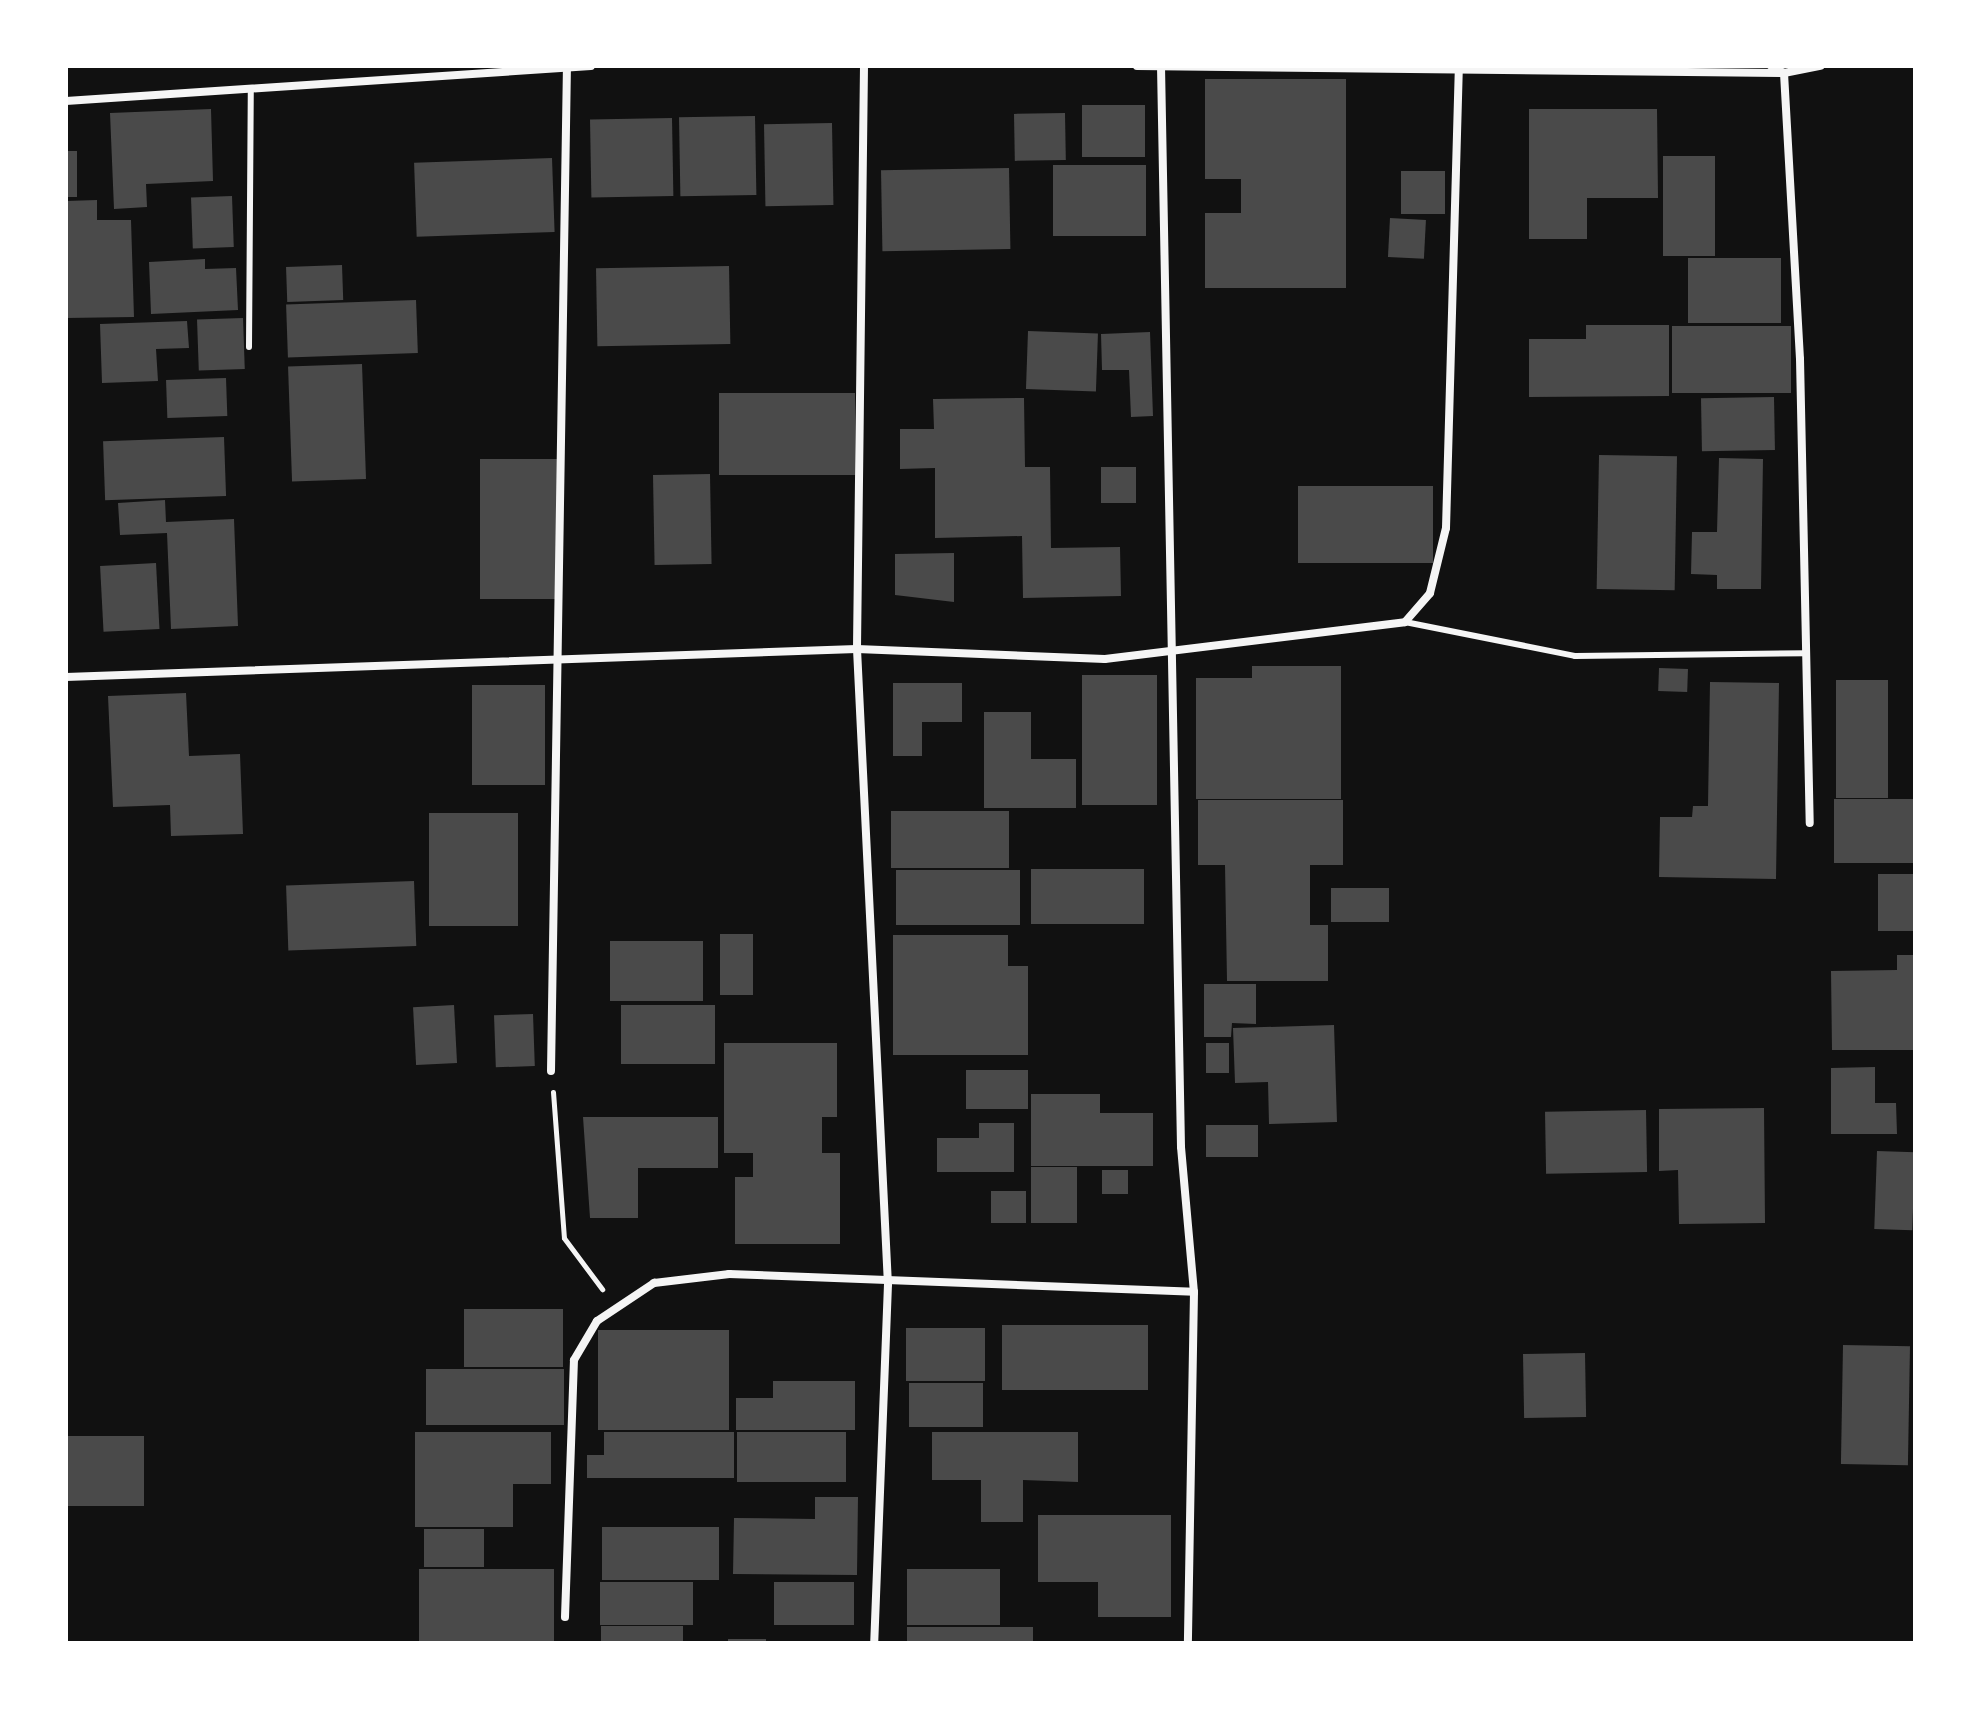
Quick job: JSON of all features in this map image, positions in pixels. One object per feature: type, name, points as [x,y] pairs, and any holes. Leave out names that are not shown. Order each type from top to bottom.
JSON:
[{"type":"street","points":[[66,101],[591,66]]},
{"type":"street","points":[[864,66],[857,649],[888,1284],[874,1643]]},
{"type":"street","points":[[1137,66],[1459,66],[1784,73],[1820,66]]},
{"type":"street","points":[[1161,66],[1177,653],[1181,1147],[1194,1292],[1188,1643]]},
{"type":"street","points":[[66,677],[857,649],[1105,659],[1177,653],[1405,622],[1430,593],[1446,528],[1459,66]]},
{"type":"street","points":[[1771,66],[1784,73]]},
{"type":"street","points":[[551,1071],[561,660],[567,67]]},
{"type":"street","points":[[1784,73],[1810,823]]},
{"type":"street","points":[[565,1617],[574,1360],[597,1321],[654,1283],[729,1274],[888,1284],[1194,1292]]},
{"type":"lane","points":[[249,347],[251,89]]},
{"type":"lane","points":[[1405,622],[1575,656],[1806,653]]},
{"type":"path","points":[[551,1071],[564,1238],[616,1308]]},
{"type":"building","points":[[1205,79],[1346,79],[1346,288],[1205,288],[1205,213],[1241,213],[1241,179],[1205,179]]},
{"type":"building","points":[[1082,105],[1145,105],[1145,157],[1082,157]]},
{"type":"building","points":[[211,109],[213,181],[146,184],[147,207],[114,209],[110,113]]},
{"type":"building","points":[[1529,109],[1657,109],[1658,198],[1587,198],[1587,239],[1529,239]]},
{"type":"building","points":[[1065,113],[1066,160],[1015,161],[1014,114]]},
{"type":"building","points":[[755,116],[756,195],[680,196],[679,117]]},
{"type":"building","points":[[672,118],[673,196],[591,197],[590,119]]},
{"type":"building","points":[[832,123],[833,205],[765,206],[764,124]]},
{"type":"building","points":[[66,151],[77,151],[77,197],[66,197]]},
{"type":"building","points":[[1663,156],[1715,156],[1715,256],[1663,256]]},
{"type":"building","points":[[552,158],[555,232],[417,237],[414,163]]},
{"type":"building","points":[[1053,165],[1146,165],[1146,236],[1053,236]]},
{"type":"building","points":[[1009,168],[1010,249],[882,251],[881,170]]},
{"type":"building","points":[[1401,171],[1445,171],[1445,214],[1401,214]]},
{"type":"building","points":[[232,196],[234,247],[193,248],[191,197]]},
{"type":"building","points":[[97,200],[97,220],[131,220],[134,317],[66,318],[66,201]]},
{"type":"building","points":[[1390,218],[1426,220],[1424,259],[1388,257]]},
{"type":"building","points":[[1688,258],[1781,258],[1781,323],[1688,323]]},
{"type":"building","points":[[205,259],[205,269],[236,268],[238,310],[151,314],[149,262]]},
{"type":"building","points":[[342,265],[343,300],[287,302],[286,267]]},
{"type":"building","points":[[729,266],[730,344],[597,346],[596,268]]},
{"type":"building","points":[[416,300],[418,353],[288,358],[286,305]]},
{"type":"building","points":[[243,318],[245,369],[199,371],[197,320]]},
{"type":"building","points":[[187,321],[189,348],[156,349],[158,381],[102,383],[100,324]]},
{"type":"building","points":[[1586,325],[1669,325],[1669,396],[1529,397],[1529,339],[1586,339]]},
{"type":"building","points":[[1672,326],[1791,326],[1791,393],[1672,393]]},
{"type":"building","points":[[1028,331],[1098,333],[1096,391],[1026,389]]},
{"type":"building","points":[[1150,332],[1153,416],[1131,417],[1129,370],[1102,370],[1101,334]]},
{"type":"building","points":[[362,364],[366,479],[292,482],[288,367]]},
{"type":"building","points":[[226,378],[227,416],[167,418],[166,380]]},
{"type":"building","points":[[719,393],[855,393],[855,475],[719,475]]},
{"type":"building","points":[[1774,397],[1775,450],[1702,451],[1701,398]]},
{"type":"building","points":[[1024,398],[1025,467],[1050,467],[1051,548],[1120,547],[1121,596],[1023,598],[1022,536],[935,538],[935,468],[900,469],[900,429],[934,429],[933,399]]},
{"type":"building","points":[[224,437],[226,496],[105,500],[103,441]]},
{"type":"building","points":[[1599,455],[1677,456],[1675,590],[1597,589]]},
{"type":"building","points":[[1719,458],[1763,459],[1761,589],[1717,589],[1717,575],[1691,574],[1692,532],[1717,532]]},
{"type":"building","points":[[480,459],[558,459],[558,599],[480,599]]},
{"type":"building","points":[[1101,467],[1136,467],[1136,503],[1101,503]]},
{"type":"building","points":[[710,474],[712,564],[655,565],[653,475]]},
{"type":"building","points":[[1298,486],[1433,486],[1433,563],[1298,563]]},
{"type":"building","points":[[165,500],[166,522],[234,519],[238,626],[171,629],[167,533],[120,535],[118,503]]},
{"type":"building","points":[[954,553],[954,602],[895,595],[895,554]]},
{"type":"building","points":[[156,563],[159,629],[104,632],[100,566]]},
{"type":"building","points":[[1252,666],[1341,666],[1341,799],[1196,799],[1196,678],[1252,678]]},
{"type":"building","points":[[1659,668],[1688,669],[1687,692],[1658,691]]},
{"type":"building","points":[[1082,675],[1157,675],[1157,805],[1082,805]]},
{"type":"building","points":[[1836,680],[1888,680],[1888,798],[1836,798]]},
{"type":"building","points":[[1710,682],[1779,683],[1776,879],[1659,877],[1660,817],[1692,817],[1693,806],[1708,806]]},
{"type":"building","points":[[893,683],[962,683],[962,722],[922,722],[922,756],[893,756]]},
{"type":"building","points":[[472,685],[545,685],[545,785],[472,785]]},
{"type":"building","points":[[186,693],[189,756],[240,754],[243,834],[171,836],[170,805],[113,807],[108,696]]},
{"type":"building","points":[[984,712],[1031,712],[1031,759],[1076,759],[1076,808],[984,808]]},
{"type":"building","points":[[1834,799],[1915,799],[1915,863],[1834,863]]},
{"type":"building","points":[[1198,800],[1343,800],[1343,865],[1310,865],[1310,925],[1328,925],[1328,981],[1227,981],[1225,865],[1198,865]]},
{"type":"building","points":[[891,811],[1009,811],[1009,868],[891,868]]},
{"type":"building","points":[[429,813],[518,813],[518,926],[429,926]]},
{"type":"building","points":[[1031,869],[1144,869],[1144,924],[1031,924]]},
{"type":"building","points":[[896,870],[1020,870],[1020,925],[896,925]]},
{"type":"building","points":[[1878,874],[1915,874],[1915,931],[1878,931]]},
{"type":"building","points":[[414,881],[416,946],[288,950],[286,885]]},
{"type":"building","points":[[1331,888],[1389,888],[1389,922],[1331,922]]},
{"type":"building","points":[[720,934],[753,934],[753,995],[720,995]]},
{"type":"building","points":[[893,935],[1008,935],[1008,966],[1028,966],[1028,1055],[893,1055]]},
{"type":"building","points":[[610,941],[703,941],[703,1001],[610,1001]]},
{"type":"building","points":[[1897,955],[1915,955],[1915,1050],[1832,1050],[1831,971],[1897,970]]},
{"type":"building","points":[[1204,984],[1256,984],[1256,1024],[1232,1023],[1231,1037],[1204,1037]]},
{"type":"building","points":[[454,1005],[457,1063],[416,1065],[413,1007]]},
{"type":"building","points":[[621,1005],[715,1005],[715,1064],[621,1064]]},
{"type":"building","points":[[533,1014],[535,1066],[496,1067],[494,1015]]},
{"type":"building","points":[[1334,1025],[1337,1122],[1269,1124],[1268,1082],[1235,1083],[1233,1028]]},
{"type":"building","points":[[724,1043],[837,1043],[837,1117],[822,1117],[822,1153],[840,1153],[840,1244],[735,1244],[735,1177],[753,1177],[753,1153],[724,1153]]},
{"type":"building","points":[[1206,1043],[1229,1043],[1229,1073],[1206,1073]]},
{"type":"building","points":[[1875,1067],[1875,1103],[1896,1103],[1897,1134],[1831,1134],[1831,1068]]},
{"type":"building","points":[[966,1070],[1028,1070],[1028,1109],[966,1109]]},
{"type":"building","points":[[1031,1094],[1100,1094],[1100,1113],[1153,1113],[1153,1166],[1031,1166]]},
{"type":"building","points":[[1764,1108],[1765,1223],[1679,1224],[1678,1170],[1659,1171],[1659,1109]]},
{"type":"building","points":[[1646,1110],[1647,1172],[1546,1174],[1545,1112]]},
{"type":"building","points":[[583,1117],[718,1117],[718,1168],[638,1168],[638,1218],[590,1218]]},
{"type":"building","points":[[979,1123],[1014,1123],[1014,1172],[937,1172],[937,1138],[979,1138]]},
{"type":"building","points":[[1206,1125],[1258,1125],[1258,1157],[1206,1157]]},
{"type":"building","points":[[1877,1151],[1915,1152],[1912,1230],[1874,1229]]},
{"type":"building","points":[[1031,1167],[1077,1167],[1077,1223],[1031,1223]]},
{"type":"building","points":[[1102,1170],[1128,1170],[1128,1194],[1102,1194]]},
{"type":"building","points":[[991,1191],[1026,1191],[1026,1223],[991,1223]]},
{"type":"building","points":[[464,1309],[563,1309],[563,1367],[464,1367]]},
{"type":"building","points":[[1002,1325],[1148,1325],[1148,1390],[1002,1390]]},
{"type":"building","points":[[906,1328],[985,1328],[985,1381],[906,1381]]},
{"type":"building","points":[[598,1330],[729,1330],[729,1430],[598,1430]]},
{"type":"building","points":[[1843,1345],[1910,1346],[1908,1465],[1841,1464]]},
{"type":"building","points":[[1585,1353],[1586,1417],[1524,1418],[1523,1354]]},
{"type":"building","points":[[426,1369],[564,1369],[564,1425],[426,1425]]},
{"type":"building","points":[[773,1381],[855,1381],[855,1430],[736,1430],[736,1398],[773,1398]]},
{"type":"building","points":[[909,1383],[983,1383],[983,1427],[909,1427]]},
{"type":"building","points":[[415,1432],[551,1432],[551,1484],[513,1484],[513,1527],[415,1527]]},
{"type":"building","points":[[604,1432],[734,1432],[734,1478],[587,1478],[587,1455],[604,1455]]},
{"type":"building","points":[[737,1432],[846,1432],[846,1482],[737,1482]]},
{"type":"building","points":[[932,1432],[1078,1432],[1078,1482],[1023,1480],[1023,1522],[981,1522],[981,1480],[932,1480]]},
{"type":"building","points":[[66,1436],[144,1436],[144,1506],[66,1506]]},
{"type":"building","points":[[815,1497],[858,1497],[857,1575],[733,1574],[734,1518],[815,1519]]},
{"type":"building","points":[[1038,1515],[1171,1515],[1171,1617],[1098,1617],[1098,1582],[1038,1582]]},
{"type":"building","points":[[602,1527],[719,1527],[719,1580],[602,1580]]},
{"type":"building","points":[[424,1529],[484,1529],[484,1567],[424,1567]]},
{"type":"building","points":[[419,1569],[554,1569],[554,1643],[419,1643]]},
{"type":"building","points":[[907,1569],[1000,1569],[1000,1625],[907,1625]]},
{"type":"building","points":[[600,1582],[693,1582],[693,1625],[600,1625]]},
{"type":"building","points":[[774,1582],[854,1582],[854,1625],[774,1625]]},
{"type":"building","points":[[601,1626],[683,1626],[683,1643],[601,1643]]},
{"type":"building","points":[[907,1627],[1033,1627],[1033,1643],[907,1643]]},
{"type":"building","points":[[728,1639],[766,1639],[766,1643],[728,1643]]}]
